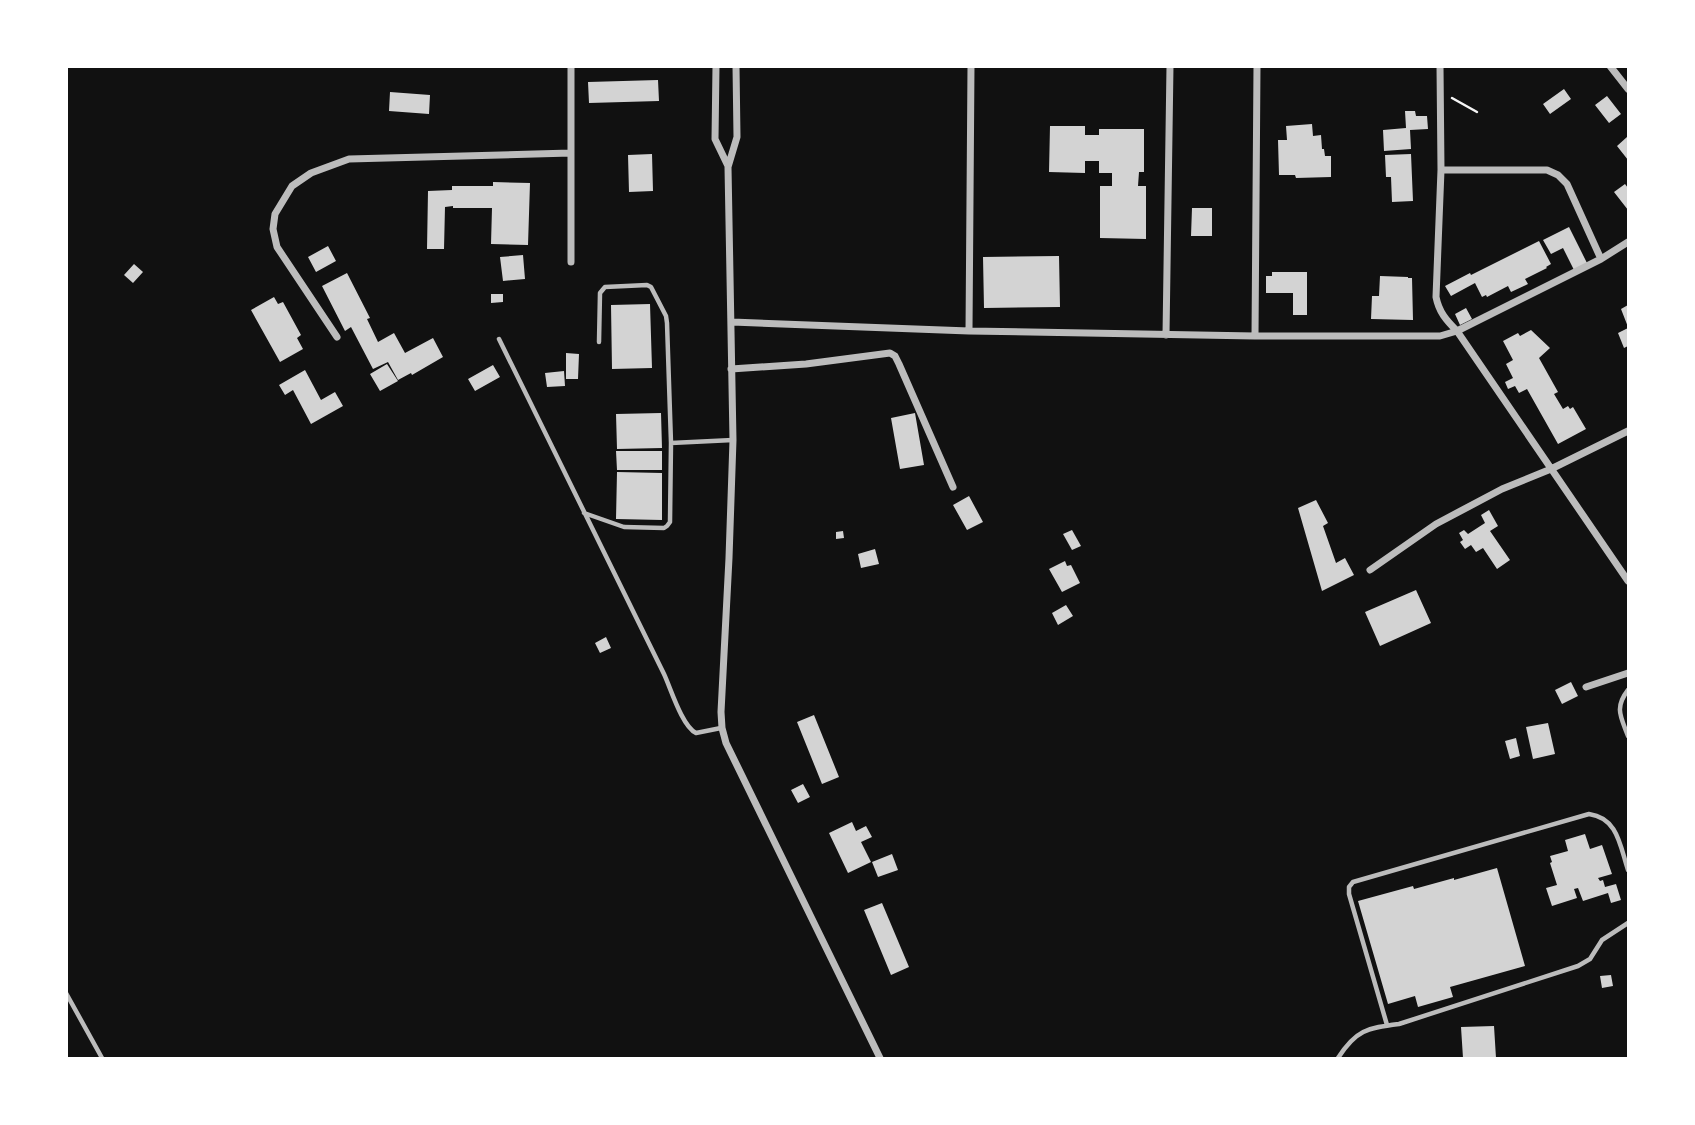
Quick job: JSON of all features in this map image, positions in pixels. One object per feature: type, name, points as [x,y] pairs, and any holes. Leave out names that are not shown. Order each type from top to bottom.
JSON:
[{"type":"street","points":[[571,66],[571,262]]},
{"type":"street","points":[[716,66],[715,139],[728,167]]},
{"type":"street","points":[[736,66],[737,137],[728,167],[733,440],[722,728],[726,743],[880,1059]]},
{"type":"street","points":[[969,331],[971,66]]},
{"type":"street","points":[[1166,335],[1170,66]]},
{"type":"street","points":[[1255,336],[1257,66]]},
{"type":"street","points":[[1440,66],[1438,308],[1457,331],[1629,581]]},
{"type":"street","points":[[1610,66],[1629,89]]},
{"type":"street","points":[[337,337],[277,247],[273,229],[275,214],[292,186],[310,173],[349,159],[571,153]]},
{"type":"street","points":[[1441,170],[1547,170],[1558,174],[1567,184],[1601,259]]},
{"type":"street","points":[[732,322],[1166,335],[1440,336],[1457,331],[1601,259],[1629,242]]},
{"type":"street","points":[[731,369],[806,364],[890,353],[899,364],[953,487]]},
{"type":"street","points":[[1370,570],[1436,523],[1502,489],[1551,469],[1629,431]]},
{"type":"street","points":[[1586,687],[1629,673]]},
{"type":"lane","points":[[584,513],[624,527],[664,528],[670,522],[671,443],[667,323],[651,287],[647,285],[602,289],[599,342]]},
{"type":"lane","points":[[499,339],[690,730],[696,733],[722,728]]},
{"type":"lane","points":[[671,443],[733,440]]},
{"type":"lane","points":[[1629,690],[1619,706],[1629,736]]},
{"type":"lane","points":[[1387,1025],[1349,894],[1349,887],[1353,882],[1589,814],[1598,815],[1613,825],[1629,870]]},
{"type":"lane","points":[[1338,1059],[1349,1041],[1375,1027],[1399,1024],[1578,966],[1590,958],[1602,940],[1629,923]]},
{"type":"lane","points":[[66,993],[102,1059]]},
{"type":"path","points":[[1440,92],[1477,112]]},
{"type":"building","points":[[658,80],[659,101],[589,103],[588,82]]},
{"type":"building","points":[[1564,89],[1571,99],[1550,114],[1543,104]]},
{"type":"building","points":[[390,92],[430,95],[429,114],[389,111]]},
{"type":"building","points":[[1607,96],[1621,114],[1609,123],[1595,105]]},
{"type":"building","points":[[1405,111],[1415,111],[1416,116],[1427,116],[1428,129],[1410,130],[1411,149],[1384,151],[1383,130],[1406,128]]},
{"type":"building","points":[[1312,124],[1313,136],[1321,135],[1325,156],[1331,156],[1331,177],[1296,178],[1295,175],[1279,175],[1278,140],[1287,140],[1286,126]]},
{"type":"building","points":[[1050,126],[1085,126],[1085,135],[1099,135],[1099,129],[1144,129],[1144,172],[1139,172],[1138,186],[1146,186],[1146,239],[1100,238],[1100,186],[1112,186],[1112,173],[1099,173],[1099,161],[1085,161],[1085,173],[1049,172]]},
{"type":"building","points":[[1627,137],[1628,139],[1628,160],[1617,146]]},
{"type":"building","points":[[652,154],[653,191],[629,192],[628,155]]},
{"type":"building","points":[[1411,154],[1413,201],[1392,202],[1391,177],[1386,177],[1385,155]]},
{"type":"building","points":[[493,182],[530,183],[528,245],[491,244],[492,208],[453,206],[445,207],[444,249],[427,249],[428,191],[452,190],[452,186],[493,186]]},
{"type":"building","points":[[1625,184],[1628,188],[1628,210],[1614,192]]},
{"type":"building","points":[[1192,208],[1212,208],[1212,236],[1191,236]]},
{"type":"building","points":[[1569,227],[1587,263],[1574,270],[1563,248],[1551,254],[1543,240]]},
{"type":"building","points":[[1539,241],[1551,264],[1525,279],[1528,284],[1511,292],[1508,286],[1487,297],[1482,297],[1475,283],[1451,296],[1445,286],[1470,273],[1471,275]]},
{"type":"building","points":[[328,246],[336,261],[316,272],[308,257]]},
{"type":"building","points":[[523,255],[525,279],[503,281],[500,257]]},
{"type":"building","points":[[1059,256],[1060,307],[984,308],[983,257]]},
{"type":"building","points":[[134,264],[143,272],[133,283],[124,275]]},
{"type":"building","points":[[1272,272],[1307,272],[1307,315],[1293,315],[1293,293],[1266,293],[1266,276],[1272,276]]},
{"type":"building","points":[[347,273],[370,318],[367,319],[378,342],[394,333],[405,353],[433,338],[443,357],[398,380],[388,362],[373,369],[351,327],[345,331],[322,286]]},
{"type":"building","points":[[1380,276],[1412,278],[1413,320],[1371,319],[1372,296],[1379,296]]},
{"type":"building","points":[[491,294],[503,294],[503,302],[491,303]]},
{"type":"building","points":[[274,297],[278,304],[283,302],[301,335],[297,338],[303,349],[280,362],[251,310]]},
{"type":"building","points":[[650,304],[652,368],[612,369],[611,305]]},
{"type":"building","points":[[1628,305],[1628,327],[1621,309]]},
{"type":"building","points":[[1466,308],[1472,319],[1460,325],[1455,314]]},
{"type":"building","points":[[1628,328],[1628,346],[1624,348],[1618,333]]},
{"type":"building","points":[[1531,330],[1550,348],[1539,358],[1558,392],[1554,394],[1563,409],[1573,407],[1586,429],[1558,444],[1527,389],[1519,393],[1515,386],[1508,389],[1505,382],[1513,378],[1506,364],[1513,360],[1503,341]]},
{"type":"building","points":[[566,353],[579,354],[578,379],[566,379]]},
{"type":"building","points":[[387,364],[398,381],[380,391],[370,374]]},
{"type":"building","points":[[493,365],[500,377],[475,391],[468,379]]},
{"type":"building","points":[[305,370],[321,400],[335,392],[343,406],[311,424],[293,390],[285,395],[279,385]]},
{"type":"building","points":[[564,371],[565,386],[547,387],[545,373]]},
{"type":"building","points":[[661,413],[662,448],[617,449],[616,414]]},
{"type":"building","points":[[915,413],[924,465],[900,469],[891,418]]},
{"type":"building","points":[[616,451],[662,451],[662,470],[617,470]]},
{"type":"building","points":[[617,472],[662,473],[662,520],[616,519]]},
{"type":"building","points":[[969,496],[983,522],[967,530],[953,505]]},
{"type":"building","points":[[1316,500],[1328,523],[1323,526],[1336,563],[1345,558],[1354,575],[1322,591],[1298,508]]},
{"type":"building","points":[[1489,510],[1498,526],[1490,531],[1510,560],[1497,569],[1483,548],[1476,552],[1471,545],[1465,549],[1460,542],[1463,540],[1459,533],[1464,530],[1468,534],[1485,523],[1481,515]]},
{"type":"building","points":[[1072,530],[1081,546],[1072,550],[1063,534]]},
{"type":"building","points":[[843,531],[844,538],[836,539],[836,532]]},
{"type":"building","points":[[875,549],[879,564],[861,568],[858,554]]},
{"type":"building","points":[[1065,561],[1067,566],[1071,565],[1080,583],[1062,592],[1049,569]]},
{"type":"building","points":[[1416,590],[1431,623],[1380,646],[1365,612]]},
{"type":"building","points":[[1066,605],[1073,616],[1058,625],[1052,613]]},
{"type":"building","points":[[606,637],[611,648],[600,653],[595,643]]},
{"type":"building","points":[[1571,682],[1578,696],[1562,704],[1555,690]]},
{"type":"building","points":[[814,715],[839,777],[822,784],[797,722]]},
{"type":"building","points":[[1548,723],[1555,754],[1533,759],[1526,727]]},
{"type":"building","points":[[1516,738],[1520,756],[1510,759],[1505,741]]},
{"type":"building","points":[[803,784],[810,797],[798,803],[791,790]]},
{"type":"building","points":[[852,822],[856,831],[866,826],[872,837],[861,842],[871,862],[848,873],[829,833]]},
{"type":"building","points":[[1585,834],[1590,849],[1602,845],[1612,874],[1598,878],[1603,880],[1605,887],[1616,884],[1621,900],[1611,903],[1608,893],[1583,901],[1578,888],[1574,889],[1577,898],[1552,906],[1546,888],[1557,885],[1550,856],[1568,851],[1565,840]]},
{"type":"building","points":[[892,854],[898,870],[878,877],[872,862]]},
{"type":"building","points":[[1497,868],[1525,966],[1450,987],[1453,997],[1418,1007],[1415,996],[1388,1004],[1358,901]]},
{"type":"building","points":[[882,903],[909,967],[891,975],[864,910]]},
{"type":"building","points":[[1611,975],[1613,986],[1602,988],[1600,976]]},
{"type":"building","points":[[1494,1026],[1496,1058],[1463,1058],[1461,1027]]}]
